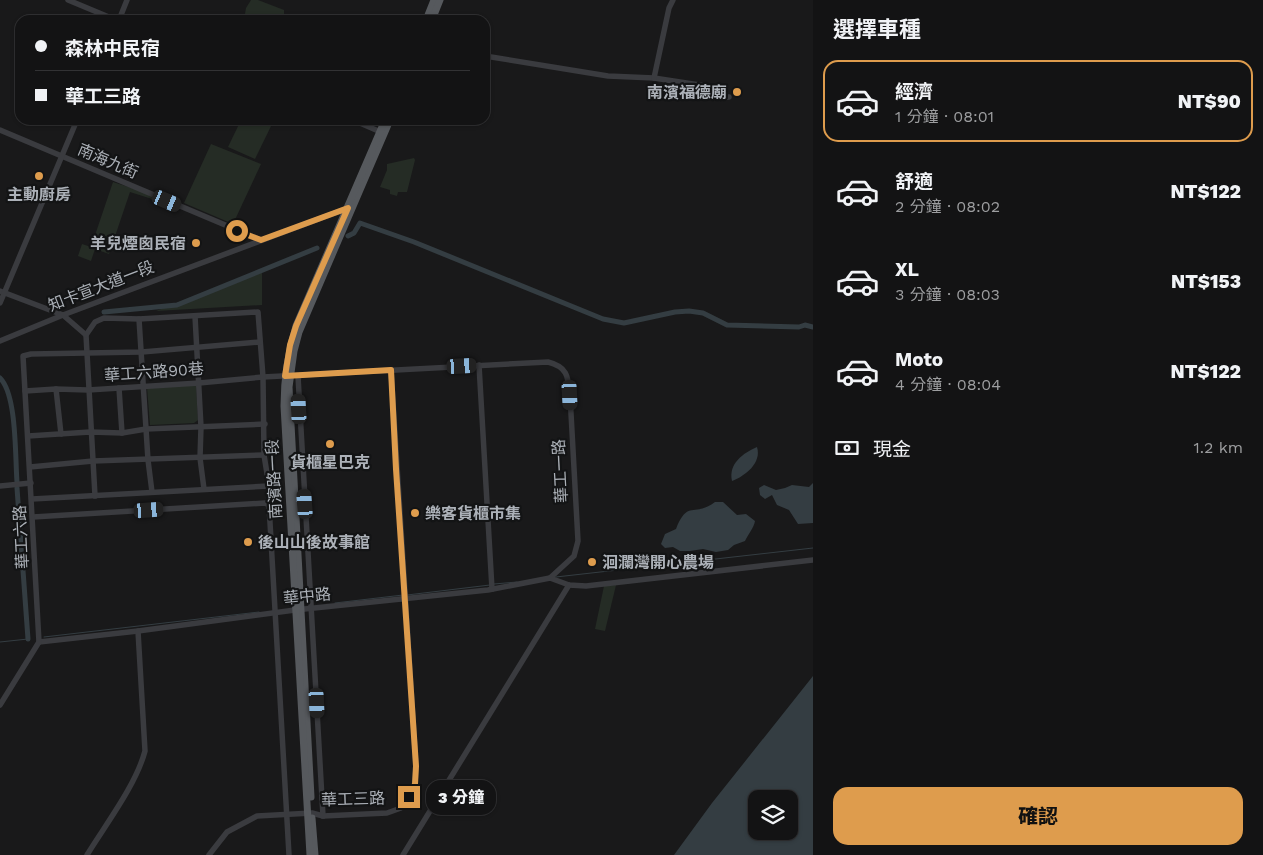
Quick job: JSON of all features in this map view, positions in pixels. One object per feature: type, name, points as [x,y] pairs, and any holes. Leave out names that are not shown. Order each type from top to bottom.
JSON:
[{"type":"main road","points":[[428,15],[434,0]]},
{"type":"main road","points":[[434,15],[440,0]]},
{"type":"main road","name":"南濱路一段","points":[[310,855],[310,814],[298,610],[289,405],[291,376],[290,345],[296,326],[351,209],[384,125]]},
{"type":"main road","name":"南濱路一段","points":[[382,132],[387,125]]},
{"type":"main road","name":"南濱路一段","points":[[310,814],[315,855]]},
{"type":"street","points":[[68,0],[105,15]]},
{"type":"street","points":[[120,15],[127,0]]},
{"type":"street","points":[[654,78],[668,8],[673,0]]},
{"type":"street","points":[[490,57],[590,74],[654,78],[706,86],[721,98],[729,97]]},
{"type":"street","points":[[0,303],[2,292],[75,125]]},
{"type":"street","points":[[365,125],[382,132]]},
{"type":"street","name":"南海九街","points":[[0,130],[261,240]]},
{"type":"street","name":"知卡宣大道一段","points":[[0,342],[63,315],[261,240],[351,209]]},
{"type":"street","points":[[2,292],[63,315],[86,335]]},
{"type":"street","points":[[32,499],[95,496],[204,489],[269,486],[264,455],[263,377],[258,312],[139,319],[104,318],[95,322],[86,335],[86,353],[95,496]]},
{"type":"street","points":[[195,316],[201,427],[200,458],[204,489]]},
{"type":"street","points":[[139,319],[148,460],[152,492]]},
{"type":"street","name":"華工六路90巷","points":[[23,356],[31,354],[142,352],[260,342]]},
{"type":"street","name":"華工六路","points":[[23,356],[40,642]]},
{"type":"street","name":"華工六路90巷","points":[[25,391],[56,389],[88,390],[263,377],[548,362]]},
{"type":"street","name":"華工一路","points":[[548,362],[556,364],[563,369],[568,382],[578,541],[574,556],[550,578]]},
{"type":"street","points":[[479,365],[492,590]]},
{"type":"street","name":"華工三路","points":[[209,855],[227,832],[257,816],[310,814],[323,816],[387,813],[401,808],[415,784],[416,766],[391,370]]},
{"type":"street","points":[[291,376],[302,465],[323,816]]},
{"type":"street","points":[[119,388],[122,433]]},
{"type":"street","points":[[56,389],[61,434]]},
{"type":"street","points":[[28,436],[90,432],[122,433],[146,429],[264,424]]},
{"type":"street","points":[[30,467],[93,461],[264,455]]},
{"type":"street","points":[[0,486],[31,482]]},
{"type":"street","points":[[33,517],[265,502],[269,504],[289,855]]},
{"type":"street","points":[[550,578],[572,586],[813,560]]},
{"type":"street","name":"華中路","points":[[40,642],[298,610],[492,590],[550,578]]},
{"type":"street","points":[[403,855],[572,586]]},
{"type":"street","points":[[87,855],[135,777],[145,751],[138,631]]},
{"type":"street","points":[[0,705],[40,642]]},
{"type":"shaded area","points":[[251,0],[258,0],[284,10],[284,15],[245,15],[246,8]]},
{"type":"shaded area","points":[[239,125],[272,125],[255,159],[228,147]]},
{"type":"shaded area","points":[[211,144],[261,164],[233,224],[184,203]]},
{"type":"shaded area","points":[[414,158],[407,192],[398,192],[397,196],[390,194],[390,190],[380,187],[387,170],[387,164]]},
{"type":"shaded area","points":[[113,182],[154,195],[152,199],[130,192],[109,254],[95,249],[91,261],[78,256],[82,244],[91,247]]},
{"type":"shaded area","points":[[262,269],[262,305],[156,311]]},
{"type":"shaded area","points":[[196,385],[198,420],[194,423],[150,425],[147,387]]},
{"type":"shaded area","points":[[757,447],[758,453],[755,463],[742,476],[732,481],[731,475],[734,464],[747,452]]},
{"type":"shaded area","points":[[813,483],[813,523],[798,524],[789,510],[777,505],[772,495],[765,499],[760,495],[759,488],[764,485],[776,490],[792,485],[809,487]]},
{"type":"shaded area","points":[[715,502],[723,502],[737,515],[746,514],[755,521],[745,541],[734,545],[728,550],[716,552],[703,549],[680,551],[673,547],[665,548],[661,544],[665,534],[676,529],[684,514],[688,511],[708,507]]},
{"type":"shaded area","points":[[616,585],[605,631],[595,629],[604,586]]},
{"type":"shaded area","points":[[813,676],[813,855],[674,855],[712,803]]},
{"type":"waterway","points":[[348,236],[354,233],[360,223],[414,242],[603,319],[624,323],[675,312],[689,311],[703,313],[727,325],[799,327],[805,325],[813,327]]},
{"type":"waterway","points":[[104,312],[177,305],[317,248]]},
{"type":"waterway","points":[[0,378],[6,386],[10,398],[17,482]]},
{"type":"waterway","points":[[17,488],[28,639]]},
{"type":"waterway","points":[[556,577],[813,548]]},
{"type":"waterway","points":[[494,584],[517,582]]},
{"type":"waterway","points":[[407,595],[490,585]]},
{"type":"waterway","points":[[335,603],[403,595]]},
{"type":"waterway","points":[[44,637],[259,612]]},
{"type":"waterway","points":[[0,642],[28,639]]},
{"type":"place","name":"南濱福德廟","points":[[737,92]]},
{"type":"place","name":"主動廚房","points":[[39,176]]},
{"type":"place","name":"羊兒煙囪民宿","points":[[196,243]]},
{"type":"place","name":"貨櫃星巴克","points":[[330,444]]},
{"type":"place","name":"樂客貨櫃市集","points":[[415,513]]},
{"type":"place","name":"後山山後故事館","points":[[248,542]]},
{"type":"place","name":"洄瀾灣開心農場","points":[[592,562]]},
{"type":"route","points":[[237,231],[261,240],[348,208],[296,326],[290,345],[285,376],[391,370],[416,766],[415,784],[409,797]]}]
